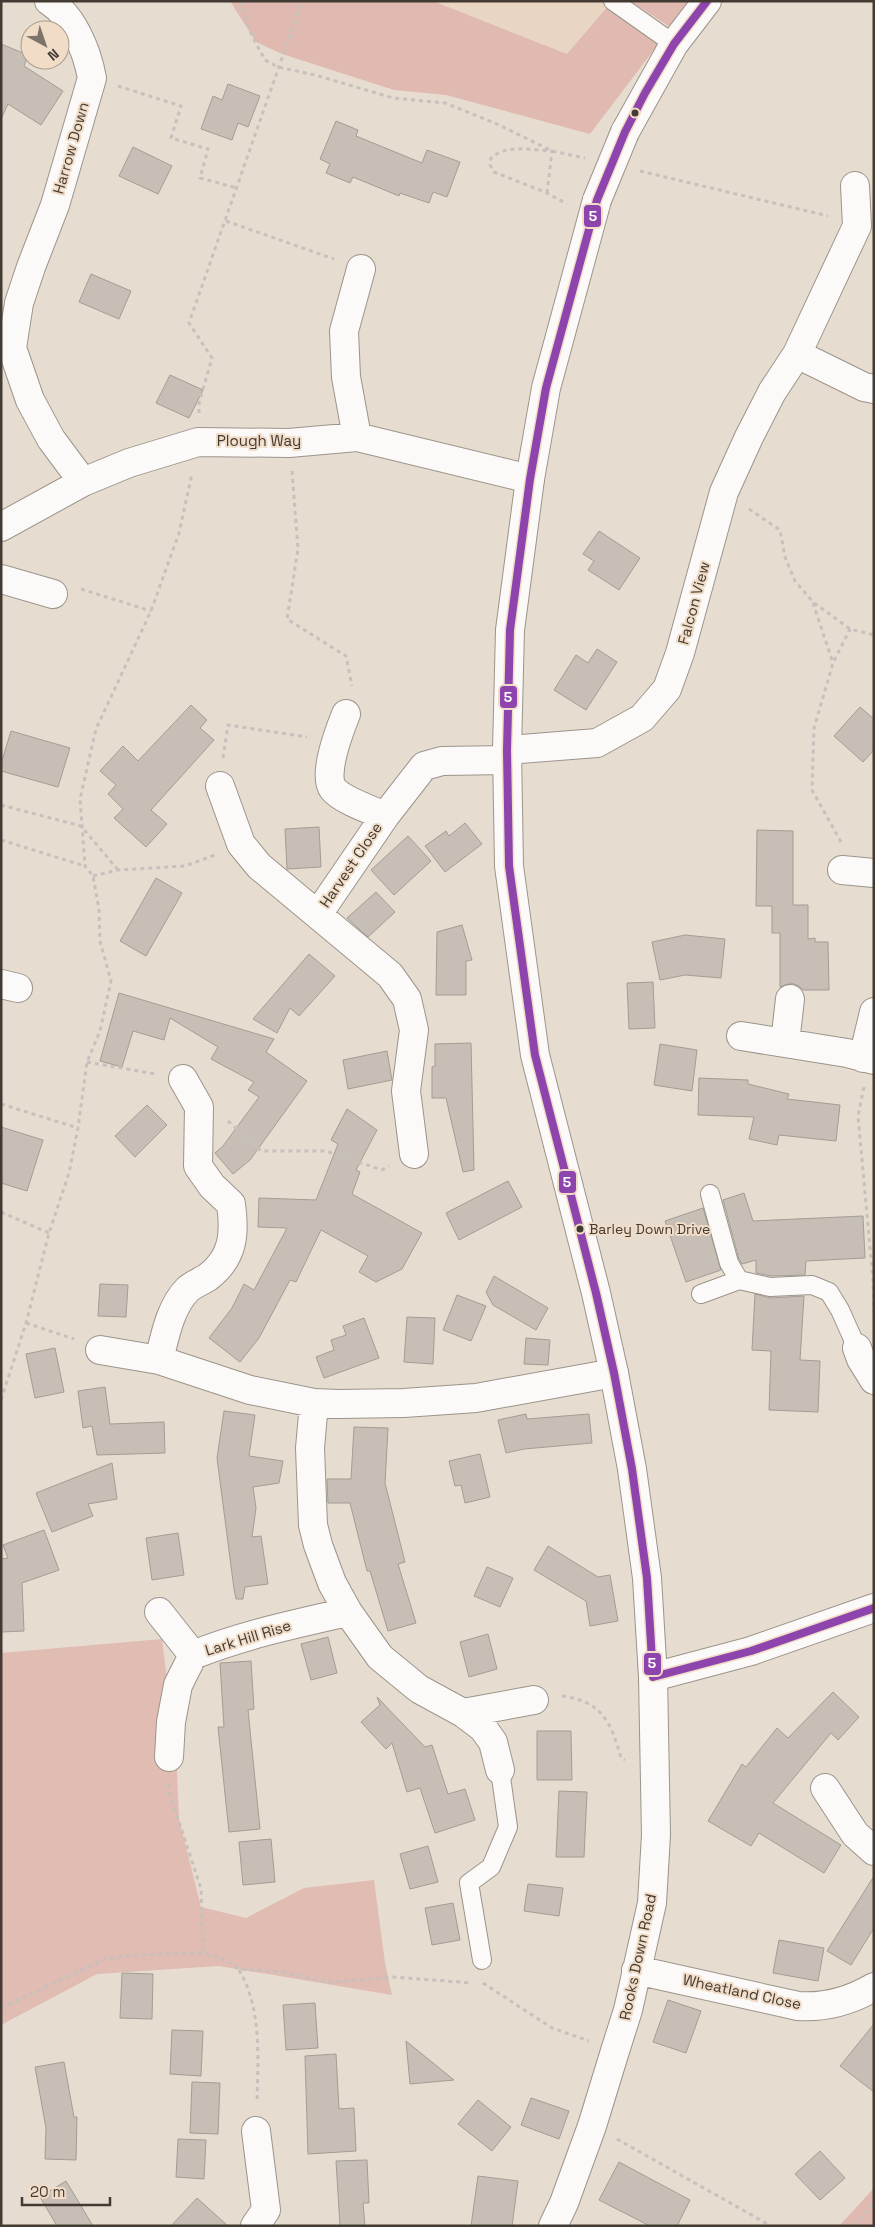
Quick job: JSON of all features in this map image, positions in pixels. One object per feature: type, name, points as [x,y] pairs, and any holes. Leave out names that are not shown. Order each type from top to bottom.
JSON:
[{"type":"street","points":[[49,1],[58,7],[76,32],[89,63],[92,78]]},
{"type":"street","name":"Rooks Down Road","points":[[553,2226],[564,2203],[592,2126],[628,2010],[652,1903],[656,1835],[656,1781],[653,1677],[647,1578],[632,1469],[614,1373],[596,1293],[535,1055],[509,866],[507,755],[510,630],[530,479],[546,388],[594,209],[625,132],[674,44],[707,1]]},
{"type":"street","name":"Harrow Down","points":[[83,482],[51,438],[30,400],[12,348],[10,301],[30,266],[55,205],[92,78]]},
{"type":"street","name":"Falcon View","points":[[507,755],[597,743],[642,718],[667,689],[680,653],[724,492],[748,437],[772,392],[797,354],[857,226],[855,186]]},
{"type":"street","points":[[357,437],[346,377],[344,331],[361,269]]},
{"type":"street","points":[[797,354],[874,389]]},
{"type":"street","name":"Plough Way","points":[[1,527],[83,482],[129,463],[198,442],[289,443],[357,437],[530,479]]},
{"type":"street","points":[[1,579],[53,594]]},
{"type":"street","name":"Harvest Close","points":[[346,714],[335,742],[330,778],[332,788],[340,795],[385,816]]},
{"type":"street","name":"Harvest Close","points":[[318,914],[385,816],[424,766],[442,761],[507,755]]},
{"type":"street","name":"Harvest Close","points":[[220,786],[241,844],[259,866],[390,975],[407,999],[414,1030],[406,1091],[414,1154]]},
{"type":"street","points":[[842,870],[874,873]]},
{"type":"street","points":[[786,1043],[790,999]]},
{"type":"street","points":[[741,1036],[869,1059],[874,1012]]},
{"type":"street","points":[[159,1360],[170,1317],[188,1289],[210,1275],[229,1254],[235,1229],[231,1204],[212,1186],[198,1166],[199,1107],[183,1079]]},
{"type":"street","points":[[857,1348],[861,1359],[874,1380]]},
{"type":"street","points":[[100,1350],[159,1360],[250,1390],[314,1403],[404,1403],[476,1398],[614,1373]]},
{"type":"street","points":[[314,1403],[310,1448],[313,1524],[318,1545],[348,1612],[380,1658],[418,1689],[463,1713],[482,1728],[493,1742],[500,1770]]},
{"type":"street","points":[[653,1677],[751,1651],[874,1608]]},
{"type":"street","points":[[159,1612],[193,1655]]},
{"type":"street","name":"Lark Hill Rise","points":[[169,1757],[171,1722],[178,1685],[193,1655],[246,1636],[348,1612]]},
{"type":"street","points":[[463,1713],[534,1700]]},
{"type":"street","points":[[825,1788],[855,1834],[874,1851]]},
{"type":"street","name":"Wheatland Close","points":[[636,1970],[798,2006],[818,2007],[836,2003],[874,1987]]},
{"type":"street","points":[[255,2226],[266,2210],[256,2132]]},
{"type":"lane","points":[[613,1],[674,44]]},
{"type":"lane","points":[[710,1194],[730,1263],[739,1280]]},
{"type":"lane","points":[[701,1294],[739,1280],[770,1287],[812,1285],[829,1292],[840,1310],[857,1348]]},
{"type":"lane","points":[[482,1960],[469,1883],[491,1867],[508,1827],[500,1770]]},
{"type":"path","points":[[240,1],[252,36],[265,60],[278,66],[393,98],[445,103],[497,124],[552,151]]},
{"type":"path","points":[[1,1400],[26,1323],[49,1233],[69,1173],[78,1128],[87,1062],[100,1031],[111,981],[100,941],[99,908],[93,876],[85,866],[80,798],[96,729],[151,611],[179,533],[198,442],[199,403],[212,358],[189,323],[302,1]]},
{"type":"path","points":[[92,78],[181,106],[171,138],[208,149],[200,178],[237,188]]},
{"type":"path","points":[[591,160],[552,151],[508,150],[498,151],[491,158],[490,165],[494,172],[594,209]]},
{"type":"path","points":[[547,193],[552,151]]},
{"type":"path","points":[[630,169],[815,211]]},
{"type":"path","points":[[226,221],[361,269]]},
{"type":"path","points":[[289,443],[298,549],[288,620],[346,656],[353,692],[346,714]]},
{"type":"path","points":[[724,492],[780,530],[785,557],[794,581],[813,602],[850,629],[874,635]]},
{"type":"path","points":[[53,594],[84,589],[151,611]]},
{"type":"path","points":[[813,602],[833,663]]},
{"type":"path","points":[[842,870],[842,844],[812,790],[814,728],[833,663],[850,629]]},
{"type":"path","points":[[220,786],[228,725],[335,742]]},
{"type":"path","points":[[1,805],[81,826],[118,870]]},
{"type":"path","points":[[1,840],[85,866]]},
{"type":"path","points":[[93,876],[118,870],[185,866],[241,844]]},
{"type":"path","points":[[869,1059],[858,1116],[873,1280],[874,1315]]},
{"type":"path","points":[[87,1062],[183,1079]]},
{"type":"path","points":[[1,1104],[78,1128]]},
{"type":"path","points":[[199,1107],[220,1113],[261,1151],[326,1151],[382,1170],[414,1154]]},
{"type":"path","points":[[1,1212],[49,1233]]},
{"type":"path","points":[[26,1323],[100,1350]]},
{"type":"path","points":[[534,1700],[562,1696],[578,1698],[594,1705],[611,1727],[621,1758],[656,1781]]},
{"type":"path","points":[[169,1757],[169,1791],[201,1889],[203,1953]]},
{"type":"path","points":[[1,2008],[105,1959],[136,1955],[203,1953],[226,1960],[238,1969],[248,1985],[254,2009],[257,2075],[256,2132]]},
{"type":"path","points":[[238,1969],[274,1971],[330,1982],[394,1977],[484,1983],[552,2028],[615,2050]]},
{"type":"path","points":[[592,2126],[771,2226]]},
{"type":"path","points":[[855,2226],[874,2203]]},
{"type":"shaded area","points":[[230,1],[433,1],[567,54],[607,7],[659,43],[590,134],[446,95],[394,90],[282,54],[256,42]]},
{"type":"shaded area","points":[[434,1],[610,1],[567,54]]},
{"type":"shaded area","points":[[630,1],[694,1],[670,27]]},
{"type":"shaded area","points":[[162,1639],[176,1752],[179,1819],[201,1907],[246,1918],[304,1888],[374,1880],[385,1963],[392,1995],[219,1966],[97,1974],[1,2025],[1,1653]]},
{"type":"shaded area","points":[[874,2188],[874,2226],[839,2226]]},
{"type":"building","points":[[1,44],[20,52],[20,70],[30,70],[63,91],[41,125],[8,104],[1,119]]},
{"type":"building","points":[[228,84],[260,96],[248,127],[238,123],[232,140],[201,129],[213,96],[222,100]]},
{"type":"building","points":[[336,121],[358,130],[356,136],[422,163],[427,150],[460,162],[447,197],[433,192],[429,203],[400,193],[399,196],[353,177],[350,183],[326,173],[330,164],[320,159]]},
{"type":"building","points":[[133,147],[172,166],[158,194],[119,176]]},
{"type":"building","points":[[91,274],[131,291],[119,319],[79,302]]},
{"type":"building","points":[[170,375],[203,390],[189,418],[156,403]]},
{"type":"building","points":[[599,531],[640,558],[619,590],[588,570],[594,561],[583,554]]},
{"type":"building","points":[[597,649],[617,662],[586,710],[554,690],[576,655],[588,663]]},
{"type":"building","points":[[191,705],[207,720],[200,728],[214,740],[151,810],[167,824],[146,847],[114,818],[123,809],[108,794],[116,785],[100,771],[123,746],[138,761]]},
{"type":"building","points":[[860,707],[874,719],[874,750],[863,762],[834,736]]},
{"type":"building","points":[[11,731],[70,748],[58,787],[1,771],[1,764]]},
{"type":"building","points":[[465,823],[482,844],[445,872],[425,846],[446,831],[449,836]]},
{"type":"building","points":[[319,827],[321,867],[287,869],[285,829]]},
{"type":"building","points":[[757,830],[793,831],[793,905],[808,905],[808,939],[815,938],[815,942],[828,942],[829,990],[803,990],[791,983],[780,987],[780,933],[772,933],[772,906],[756,906]]},
{"type":"building","points":[[408,836],[431,861],[394,895],[371,870]]},
{"type":"building","points":[[156,878],[182,893],[146,956],[120,941]]},
{"type":"building","points":[[376,892],[395,912],[368,937],[347,918]]},
{"type":"building","points":[[462,925],[472,960],[466,961],[466,995],[436,995],[437,932]]},
{"type":"building","points":[[685,935],[725,939],[721,978],[685,975],[660,980],[652,942]]},
{"type":"building","points":[[309,954],[335,976],[299,1016],[290,1008],[277,1033],[253,1019]]},
{"type":"building","points":[[653,982],[655,1028],[629,1029],[627,983]]},
{"type":"building","points":[[119,993],[274,1039],[266,1052],[307,1081],[250,1160],[233,1174],[215,1153],[223,1146],[259,1097],[248,1090],[254,1082],[211,1059],[218,1047],[170,1018],[164,1040],[133,1031],[122,1067],[100,1061]]},
{"type":"building","points":[[471,1043],[474,1170],[463,1172],[446,1098],[432,1098],[432,1067],[435,1066],[435,1044]]},
{"type":"building","points":[[660,1044],[697,1050],[692,1091],[654,1085]]},
{"type":"building","points":[[387,1051],[392,1080],[348,1089],[343,1060]]},
{"type":"building","points":[[699,1078],[748,1080],[748,1084],[789,1094],[787,1099],[840,1105],[836,1141],[779,1135],[777,1145],[749,1139],[754,1117],[698,1115]]},
{"type":"building","points":[[147,1105],[167,1125],[135,1157],[115,1136]]},
{"type":"building","points":[[347,1109],[377,1130],[356,1170],[360,1172],[352,1194],[422,1233],[402,1269],[376,1282],[359,1272],[368,1256],[321,1230],[296,1282],[290,1280],[259,1338],[240,1362],[209,1338],[232,1308],[244,1284],[254,1290],[287,1228],[258,1227],[259,1198],[316,1200],[338,1144],[331,1140]]},
{"type":"building","points":[[1,1127],[43,1140],[27,1191],[1,1183]]},
{"type":"building","points":[[508,1181],[522,1207],[459,1240],[446,1213]]},
{"type":"building","points":[[744,1193],[753,1221],[863,1216],[865,1258],[806,1261],[805,1275],[771,1276],[756,1273],[756,1260],[742,1264],[739,1259],[723,1200]]},
{"type":"building","points":[[703,1208],[721,1270],[686,1282],[665,1221]]},
{"type":"building","points":[[494,1276],[548,1308],[536,1330],[493,1305],[486,1292]]},
{"type":"building","points":[[100,1284],[128,1285],[126,1317],[98,1316]]},
{"type":"building","points":[[755,1294],[770,1298],[804,1296],[800,1360],[820,1361],[818,1412],[769,1410],[771,1351],[752,1350]]},
{"type":"building","points":[[457,1295],[486,1306],[471,1341],[443,1330]]},
{"type":"building","points":[[407,1317],[435,1318],[433,1364],[404,1362]]},
{"type":"building","points":[[364,1318],[379,1358],[324,1378],[316,1357],[334,1350],[331,1340],[346,1335],[343,1326]]},
{"type":"building","points":[[526,1338],[550,1340],[548,1365],[524,1364]]},
{"type":"building","points":[[55,1348],[64,1392],[35,1398],[26,1354]]},
{"type":"building","points":[[105,1387],[110,1424],[164,1422],[165,1453],[97,1455],[92,1426],[83,1428],[78,1391]]},
{"type":"building","points":[[224,1411],[255,1415],[249,1456],[283,1461],[279,1483],[253,1487],[256,1508],[252,1537],[261,1536],[268,1584],[245,1587],[243,1599],[236,1599],[234,1589],[217,1458]]},
{"type":"building","points":[[526,1414],[527,1419],[589,1414],[592,1443],[524,1449],[506,1453],[498,1420]]},
{"type":"building","points":[[354,1427],[388,1428],[385,1483],[405,1562],[398,1564],[416,1623],[388,1631],[370,1571],[367,1571],[350,1503],[328,1503],[327,1479],[351,1479]]},
{"type":"building","points":[[480,1454],[490,1497],[465,1503],[461,1485],[455,1486],[449,1461]]},
{"type":"building","points":[[112,1463],[117,1499],[88,1504],[93,1516],[52,1532],[36,1493]]},
{"type":"building","points":[[44,1530],[59,1570],[22,1583],[24,1631],[1,1632],[1,1559],[8,1558],[3,1545]]},
{"type":"building","points":[[178,1533],[184,1575],[152,1580],[146,1538]]},
{"type":"building","points":[[548,1546],[598,1577],[610,1575],[618,1621],[590,1626],[586,1601],[534,1570]]},
{"type":"building","points":[[487,1567],[513,1578],[500,1607],[474,1596]]},
{"type":"building","points":[[488,1634],[497,1669],[469,1677],[460,1642]]},
{"type":"building","points":[[328,1637],[337,1673],[311,1680],[301,1644]]},
{"type":"building","points":[[251,1661],[254,1709],[248,1710],[260,1829],[229,1832],[218,1727],[224,1727],[220,1663]]},
{"type":"building","points":[[833,1692],[859,1717],[838,1740],[831,1733],[773,1803],[841,1845],[824,1873],[759,1833],[751,1846],[708,1821],[742,1764],[746,1767],[777,1728],[788,1738]]},
{"type":"building","points":[[377,1697],[425,1747],[432,1745],[448,1794],[465,1789],[475,1820],[435,1833],[420,1788],[407,1792],[392,1743],[386,1749],[361,1722],[380,1705]]},
{"type":"building","points":[[537,1731],[571,1731],[572,1780],[537,1780]]},
{"type":"building","points":[[559,1791],[587,1792],[584,1857],[556,1857]]},
{"type":"building","points":[[271,1839],[275,1882],[243,1885],[239,1842]]},
{"type":"building","points":[[428,1846],[438,1882],[410,1889],[400,1854]]},
{"type":"building","points":[[874,1876],[874,1928],[851,1965],[827,1951]]},
{"type":"building","points":[[528,1884],[563,1888],[559,1916],[524,1911]]},
{"type":"building","points":[[453,1903],[460,1940],[432,1945],[425,1908]]},
{"type":"building","points":[[779,1940],[824,1948],[818,1981],[773,1973]]},
{"type":"building","points":[[122,1973],[153,1974],[152,2019],[120,2018]]},
{"type":"building","points":[[668,2000],[701,2011],[686,2053],[653,2042]]},
{"type":"building","points":[[315,2003],[318,2048],[286,2050],[283,2005]]},
{"type":"building","points":[[874,2024],[874,2092],[840,2066]]},
{"type":"building","points":[[172,2030],[203,2031],[201,2076],[170,2074]]},
{"type":"building","points":[[406,2041],[454,2080],[410,2084]]},
{"type":"building","points":[[336,2054],[339,2109],[354,2108],[356,2151],[308,2154],[305,2056]]},
{"type":"building","points":[[64,2062],[74,2117],[77,2117],[76,2160],[45,2159],[46,2128],[35,2067]]},
{"type":"building","points":[[192,2082],[220,2083],[218,2134],[190,2133]]},
{"type":"building","points":[[531,2098],[569,2111],[559,2139],[521,2125]]},
{"type":"building","points":[[478,2100],[511,2127],[492,2151],[458,2124]]},
{"type":"building","points":[[178,2139],[206,2140],[204,2179],[176,2177]]},
{"type":"building","points":[[820,2151],[845,2178],[820,2200],[795,2174]]},
{"type":"building","points":[[367,2160],[369,2203],[363,2203],[365,2226],[340,2226],[336,2161]]},
{"type":"building","points":[[619,2162],[690,2200],[677,2226],[650,2226],[599,2200]]},
{"type":"building","points":[[478,2176],[518,2181],[512,2226],[471,2226]]},
{"type":"building","points":[[66,2181],[93,2226],[57,2226],[40,2197]]},
{"type":"building","points":[[197,2198],[228,2226],[171,2226]]},
{"type":"transit line","name":"5","points":[[707,1],[674,44],[625,132],[597,200],[546,388],[530,479],[510,630],[507,750],[509,866],[535,1055],[596,1293],[614,1373],[632,1469],[647,1578],[653,1677],[751,1651],[874,1608]]},
{"type":"place","name":"Barley Down Drive","points":[[580,1229]]}]
